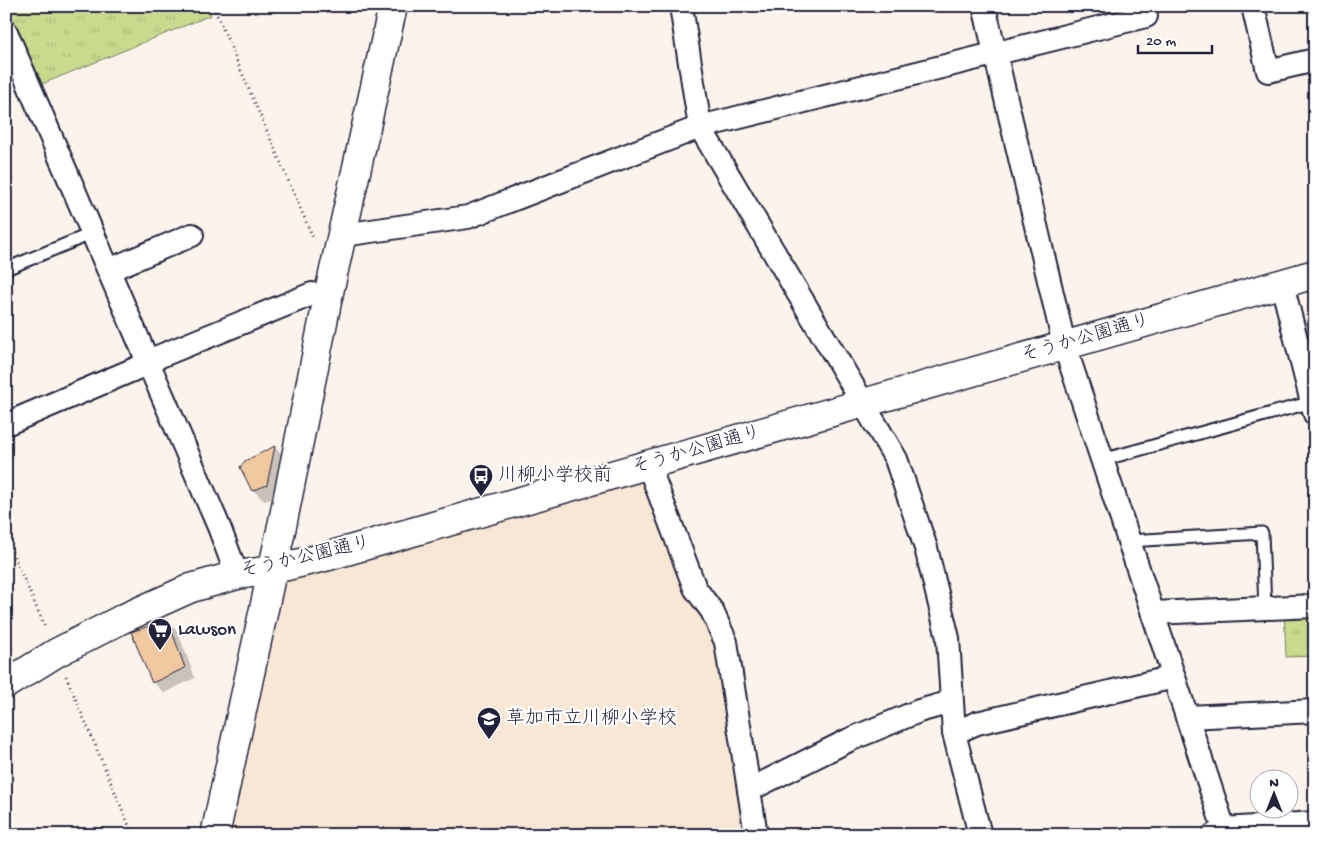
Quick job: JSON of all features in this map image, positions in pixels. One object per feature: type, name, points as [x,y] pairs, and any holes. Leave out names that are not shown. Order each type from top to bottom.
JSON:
[{"type":"street","points":[[215,835],[283,521],[328,297],[393,6]]},
{"type":"street","points":[[681,6],[700,127],[896,459],[926,548],[948,638],[954,733],[980,835]]},
{"type":"street","points":[[984,6],[1064,344],[1187,717],[1221,833],[1315,823]]},
{"type":"street","points":[[343,235],[468,217],[700,127],[1146,16],[1144,6]]},
{"type":"street","points":[[1253,6],[1268,71],[1315,60]]},
{"type":"street","points":[[6,32],[219,526],[237,574]]},
{"type":"street","points":[[109,270],[192,235]]},
{"type":"street","name":"そうか公園通り","points":[[6,684],[56,653],[122,619],[191,588],[237,574],[271,570],[325,557],[863,404],[1064,344],[1315,274]]},
{"type":"street","points":[[1282,284],[1313,408]]},
{"type":"street","points":[[6,424],[148,362],[312,294],[328,297]]},
{"type":"street","points":[[648,464],[695,588],[712,611],[726,642],[756,835]]},
{"type":"street","points":[[1153,613],[1315,606]]},
{"type":"street","points":[[954,733],[977,723],[1174,677]]},
{"type":"street","points":[[749,790],[848,740],[919,711],[951,702]]},
{"type":"street","points":[[1187,717],[1315,711]]},
{"type":"lane","points":[[6,269],[93,233]]},
{"type":"lane","points":[[1102,460],[1313,408]]},
{"type":"lane","points":[[1129,541],[1262,533],[1265,608]]},
{"type":"path","points":[[212,6],[316,245]]},
{"type":"path","points":[[6,538],[133,835]]},
{"type":"shaded area","name":"草加市立川柳小学校","points":[[645,469],[719,646],[750,835],[222,835],[279,578]]},
{"type":"green space","points":[[7,6],[207,6],[211,15],[42,84]]},
{"type":"green space","points":[[1315,608],[1315,656],[1286,657],[1284,609]]},
{"type":"building","points":[[275,446],[267,485],[252,491],[240,467],[245,461]]},
{"type":"building","points":[[168,620],[185,668],[152,683],[131,632]]},
{"type":"place","name":"川柳小学校前","points":[[481,497]]},
{"type":"place","name":"Lawson","points":[[160,651]]},
{"type":"place","name":"草加市立川柳小学校","points":[[489,740]]}]
